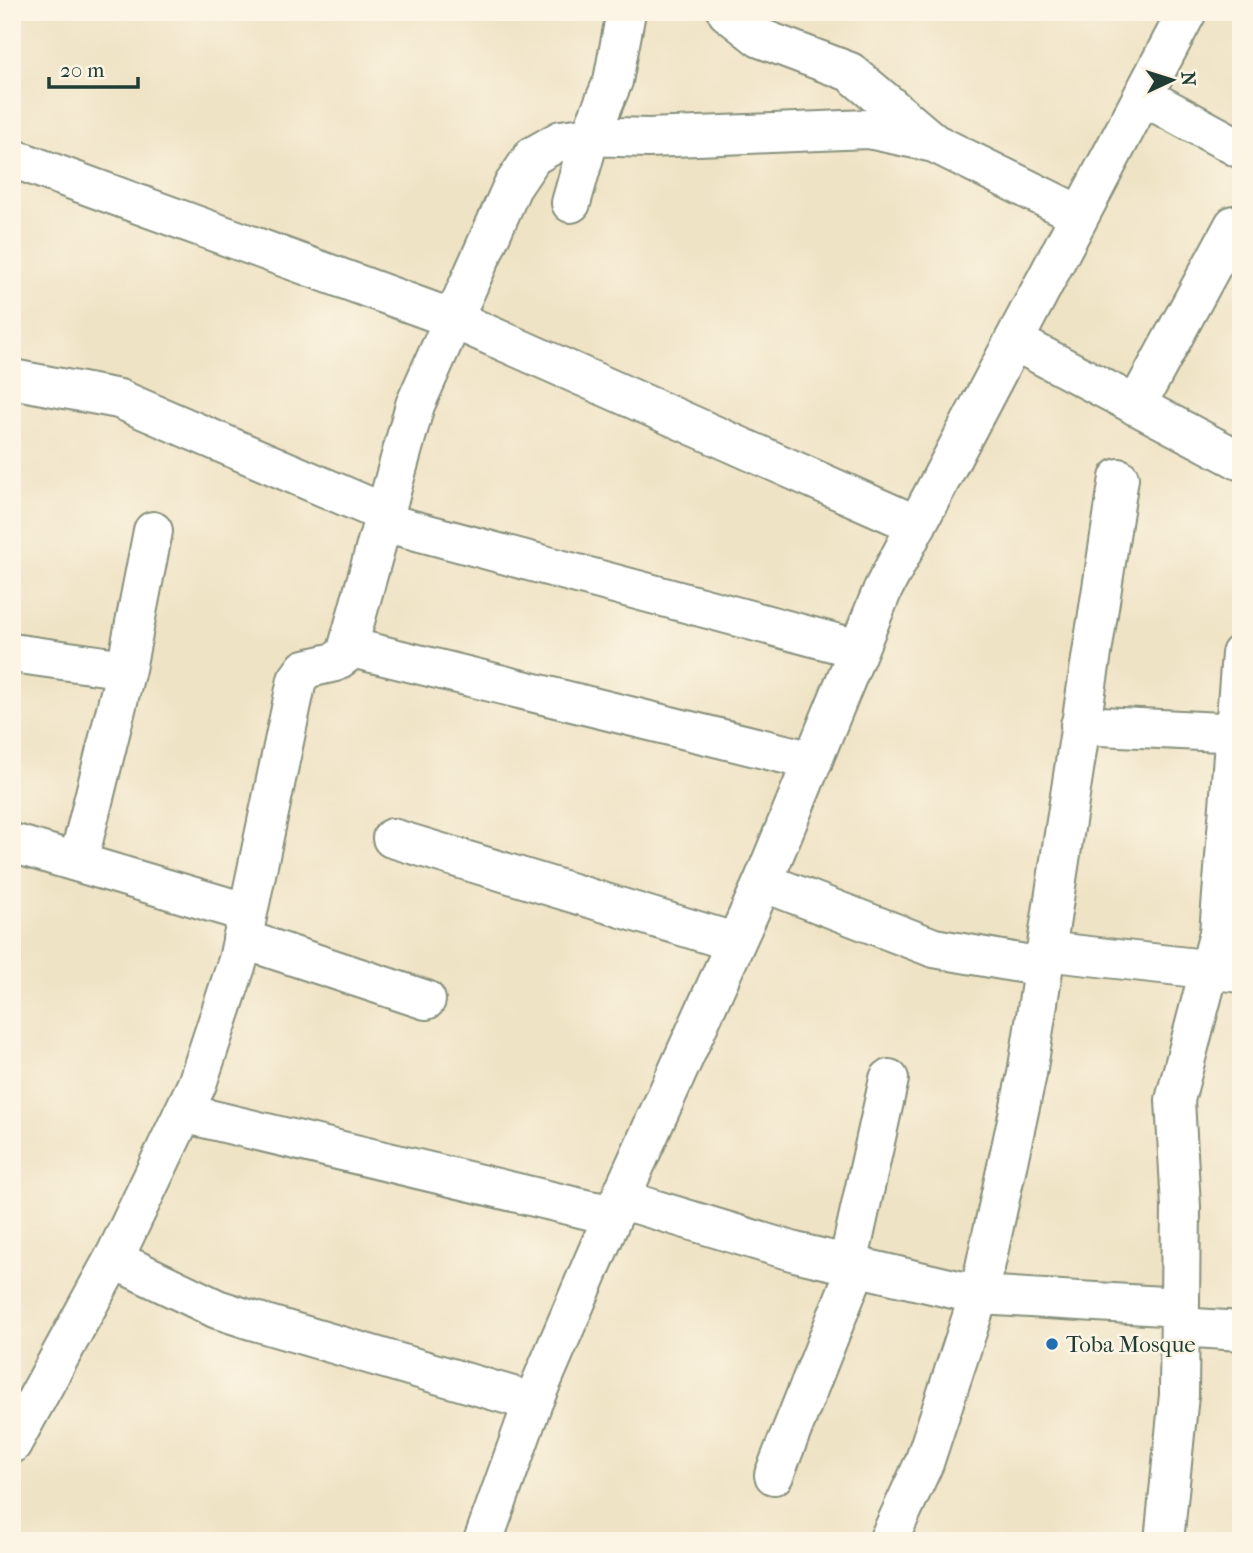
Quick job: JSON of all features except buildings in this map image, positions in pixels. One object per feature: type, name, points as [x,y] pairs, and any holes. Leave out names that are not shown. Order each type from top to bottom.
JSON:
[{"type":"street","points":[[571,203],[590,136],[613,81],[626,12]]},
{"type":"street","points":[[727,12],[761,38],[850,72],[934,143],[1080,215]]},
{"type":"street","points":[[483,1541],[533,1402],[617,1206],[763,882],[883,589],[1187,12]]},
{"type":"street","points":[[1143,96],[1241,149]]},
{"type":"street","points":[[12,1444],[113,1259],[197,1084],[245,926],[297,680],[306,669],[335,662],[346,654],[415,405],[512,187],[533,156],[561,140],[590,136],[648,138],[868,129],[934,143]]},
{"type":"street","points":[[12,158],[453,319],[917,525]]},
{"type":"street","points":[[1136,406],[1234,225]]},
{"type":"street","points":[[1014,341],[1241,461]]},
{"type":"street","points":[[12,379],[119,398],[384,517],[858,649]]},
{"type":"street","points":[[888,1541],[924,1463],[979,1295],[1027,1074],[1119,478]]},
{"type":"street","points":[[78,862],[126,669],[153,531]]},
{"type":"street","points":[[348,647],[813,761]]},
{"type":"street","points":[[12,653],[126,669]]},
{"type":"street","points":[[1164,1541],[1179,1395],[1181,1207],[1175,1100],[1225,970],[1219,933],[1237,732],[1241,654]]},
{"type":"street","points":[[1080,725],[1237,732]]},
{"type":"street","points":[[392,838],[734,943]]},
{"type":"street","points":[[12,843],[78,862],[426,1000]]},
{"type":"street","points":[[763,882],[934,948],[1044,959],[1225,970]]},
{"type":"street","points":[[774,1475],[852,1265],[889,1079]]},
{"type":"street","points":[[183,1113],[589,1210],[617,1206],[979,1295],[1180,1317],[1241,1331]]},
{"type":"street","points":[[113,1259],[248,1320],[533,1402]]},
{"type":"place","name":"Toba Mosque","points":[[1052,1344]]}]
